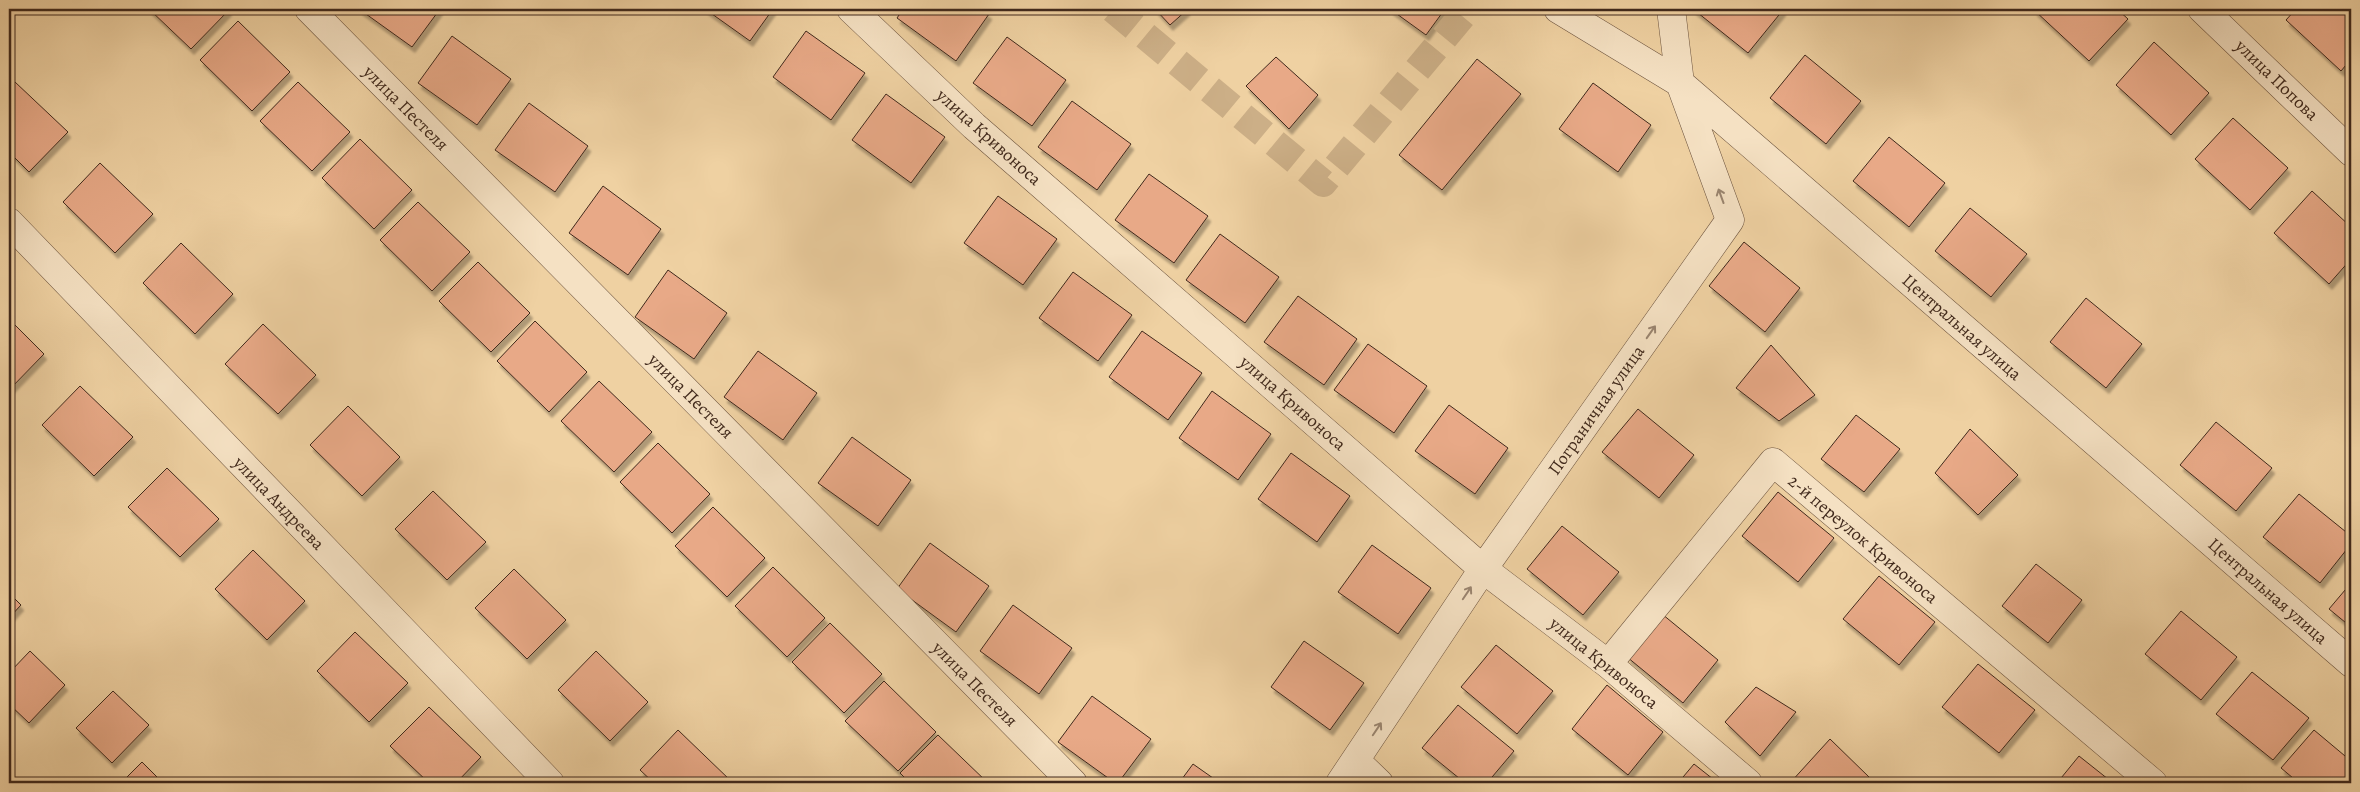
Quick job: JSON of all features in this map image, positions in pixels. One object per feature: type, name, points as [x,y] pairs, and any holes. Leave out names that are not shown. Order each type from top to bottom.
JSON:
[{"type":"street","name":"улица Пестеля","points":[[309,9],[1073,783]]},
{"type":"street","name":"улица Кривоноса","points":[[851,9],[974,126],[1483,569],[1608,664],[1748,783]]},
{"type":"street","name":"Центральная улица","points":[[1558,9],[1680,83],[2351,664]]},
{"type":"street","name":"Пограничная улица","points":[[1340,783],[1483,569],[1730,220],[1680,83],[1671,9]]},
{"type":"street","name":"улица Попова","points":[[2202,9],[2351,152]]},
{"type":"street","name":"улица Андреева","points":[[9,222],[550,783]]},
{"type":"street","name":"2-й переулок Кривоноса","points":[[1608,664],[1773,462],[2153,783]]},
{"type":"street","points":[[1356,761],[1379,783]]},
{"type":"building","points":[[149,9],[228,9],[229,10],[191,49]]},
{"type":"building","points":[[359,9],[440,9],[412,47]]},
{"type":"building","points":[[705,9],[773,9],[750,41]]},
{"type":"building","points":[[903,9],[982,9],[989,14],[956,61],[897,18]]},
{"type":"building","points":[[1155,9],[1188,9],[1170,25]]},
{"type":"building","points":[[1390,9],[1445,9],[1426,35]]},
{"type":"building","points":[[1693,9],[1782,9],[1783,10],[1748,53]]},
{"type":"building","points":[[2035,9],[2117,9],[2128,19],[2089,61]]},
{"type":"building","points":[[2296,9],[2351,9],[2351,59],[2341,71],[2286,20]]},
{"type":"building","points":[[238,21],[290,72],[252,111],[200,60]]},
{"type":"building","points":[[806,31],[865,73],[831,120],[773,77]]},
{"type":"building","points":[[452,36],[511,79],[477,125],[418,83]]},
{"type":"building","points":[[1007,37],[1066,80],[1032,126],[973,83]]},
{"type":"building","points":[[2154,42],[2209,93],[2171,135],[2116,85]]},
{"type":"building","points":[[1805,55],[1861,101],[1826,144],[1770,98]]},
{"type":"building","points":[[1276,57],[1318,95],[1289,129],[1246,86]]},
{"type":"building","points":[[1477,59],[1521,94],[1442,190],[1399,155]]},
{"type":"building","points":[[15,82],[68,132],[29,172],[9,152],[9,88]]},
{"type":"building","points":[[298,82],[350,132],[312,171],[260,121]]},
{"type":"building","points":[[1593,83],[1651,125],[1618,172],[1559,129]]},
{"type":"building","points":[[886,94],[945,137],[911,183],[852,140]]},
{"type":"building","points":[[1072,101],[1131,144],[1097,190],[1038,147]]},
{"type":"building","points":[[529,103],[588,146],[555,192],[495,150]]},
{"type":"building","points":[[2233,118],[2288,168],[2250,210],[2195,159]]},
{"type":"building","points":[[1889,137],[1945,183],[1909,227],[1853,181]]},
{"type":"building","points":[[360,139],[412,190],[374,229],[322,178]]},
{"type":"building","points":[[100,163],[153,214],[115,253],[63,202]]},
{"type":"building","points":[[1149,174],[1208,216],[1174,263],[1115,220]]},
{"type":"building","points":[[603,186],[661,229],[628,275],[569,233]]},
{"type":"building","points":[[2312,191],[2351,227],[2351,259],[2329,284],[2274,233]]},
{"type":"building","points":[[998,196],[1057,239],[1023,285],[964,243]]},
{"type":"building","points":[[418,202],[470,252],[432,291],[380,240]]},
{"type":"building","points":[[1970,208],[2027,254],[1991,297],[1935,251]]},
{"type":"building","points":[[1220,234],[1279,277],[1245,323],[1186,280]]},
{"type":"building","points":[[1744,242],[1800,288],[1765,332],[1709,286]]},
{"type":"building","points":[[181,243],[233,294],[195,334],[143,283]]},
{"type":"building","points":[[478,262],[530,313],[491,352],[439,301]]},
{"type":"building","points":[[668,270],[727,313],[694,359],[635,317]]},
{"type":"building","points":[[1073,272],[1132,315],[1098,361],[1039,318]]},
{"type":"building","points":[[1298,296],[1357,339],[1324,385],[1264,342]]},
{"type":"building","points":[[2086,298],[2142,344],[2106,388],[2050,342]]},
{"type":"building","points":[[9,319],[44,354],[9,390]]},
{"type":"building","points":[[535,321],[587,372],[549,412],[497,361]]},
{"type":"building","points":[[263,324],[316,375],[278,414],[225,364]]},
{"type":"building","points":[[1142,331],[1202,373],[1168,420],[1109,377]]},
{"type":"building","points":[[1368,344],[1427,386],[1394,433],[1334,390]]},
{"type":"building","points":[[1771,345],[1815,395],[1779,421],[1736,388]]},
{"type":"building","points":[[758,351],[817,393],[783,440],[724,397]]},
{"type":"building","points":[[599,381],[652,432],[614,472],[561,421]]},
{"type":"building","points":[[80,386],[133,437],[94,476],[42,425]]},
{"type":"building","points":[[1212,391],[1271,434],[1238,480],[1179,438]]},
{"type":"building","points":[[1449,405],[1508,448],[1475,494],[1415,451]]},
{"type":"building","points":[[348,406],[400,457],[362,496],[310,445]]},
{"type":"building","points":[[1638,409],[1694,455],[1659,498],[1602,452]]},
{"type":"building","points":[[1856,415],[1900,449],[1864,492],[1821,459]]},
{"type":"building","points":[[2216,422],[2272,468],[2236,511],[2180,465]]},
{"type":"building","points":[[1970,429],[2018,475],[1978,515],[1935,473]]},
{"type":"building","points":[[852,437],[911,480],[878,526],[818,483]]},
{"type":"building","points":[[658,443],[710,494],[672,533],[620,482]]},
{"type":"building","points":[[1291,453],[1350,496],[1317,542],[1258,499]]},
{"type":"building","points":[[167,468],[219,519],[180,557],[128,507]]},
{"type":"building","points":[[433,491],[486,542],[447,580],[395,529]]},
{"type":"building","points":[[1778,492],[1834,538],[1798,582],[1742,536]]},
{"type":"building","points":[[2299,494],[2351,536],[2351,544],[2320,583],[2263,537]]},
{"type":"building","points":[[713,507],[765,558],[727,597],[675,546]]},
{"type":"building","points":[[1562,526],[1619,572],[1583,615],[1527,569]]},
{"type":"building","points":[[930,543],[989,586],[956,632],[897,589]]},
{"type":"building","points":[[1372,545],[1431,588],[1398,634],[1338,592]]},
{"type":"building","points":[[253,550],[305,601],[267,640],[215,589]]},
{"type":"building","points":[[2036,564],[2082,600],[2048,643],[2002,606]]},
{"type":"building","points":[[773,567],[825,618],[787,657],[735,606]]},
{"type":"building","points":[[514,569],[566,620],[527,659],[475,608]]},
{"type":"building","points":[[1879,576],[1935,622],[1899,665],[1843,619]]},
{"type":"building","points":[[2351,583],[2351,627],[2329,609]]},
{"type":"building","points":[[9,593],[21,605],[9,618]]},
{"type":"building","points":[[1013,605],[1072,648],[1039,694],[980,651]]},
{"type":"building","points":[[2181,611],[2237,657],[2201,700],[2145,654]]},
{"type":"building","points":[[1662,614],[1718,660],[1683,703],[1627,657]]},
{"type":"building","points":[[830,623],[882,674],[844,713],[792,662]]},
{"type":"building","points":[[355,632],[408,683],[369,722],[317,671]]},
{"type":"building","points":[[1304,641],[1364,683],[1330,730],[1271,687]]},
{"type":"building","points":[[1496,645],[1553,691],[1517,734],[1461,687]]},
{"type":"building","points":[[30,651],[65,685],[29,723],[9,704],[9,673]]},
{"type":"building","points":[[596,651],[648,702],[610,741],[558,690]]},
{"type":"building","points":[[1978,664],[2035,710],[1999,753],[1942,707]]},
{"type":"building","points":[[2252,672],[2309,718],[2273,760],[2216,714]]},
{"type":"building","points":[[884,681],[936,732],[898,771],[845,721]]},
{"type":"building","points":[[1607,685],[1663,732],[1628,775],[1572,729]]},
{"type":"building","points":[[1756,687],[1796,712],[1760,756],[1725,722]]},
{"type":"building","points":[[113,691],[149,725],[112,763],[76,728]]},
{"type":"building","points":[[1092,696],[1151,739],[1118,783],[1115,783],[1058,742]]},
{"type":"building","points":[[1458,705],[1514,751],[1487,783],[1465,783],[1422,748]]},
{"type":"building","points":[[429,707],[481,757],[456,783],[429,783],[390,746]]},
{"type":"building","points":[[678,730],[731,781],[729,783],[654,783],[640,770]]},
{"type":"building","points":[[2314,730],[2351,761],[2351,783],[2299,783],[2281,768]]},
{"type":"building","points":[[938,735],[988,783],[910,783],[900,773]]},
{"type":"building","points":[[1830,739],[1869,777],[1864,783],[1790,783]]},
{"type":"building","points":[[2079,756],[2113,783],[2057,783]]},
{"type":"building","points":[[142,762],[163,783],[121,783]]},
{"type":"building","points":[[1193,764],[1220,783],[1179,783]]},
{"type":"building","points":[[1694,764],[1718,783],[1678,783]]},
{"type":"tunnel","points":[[1113,9],[1323,183],[1468,9]]}]
